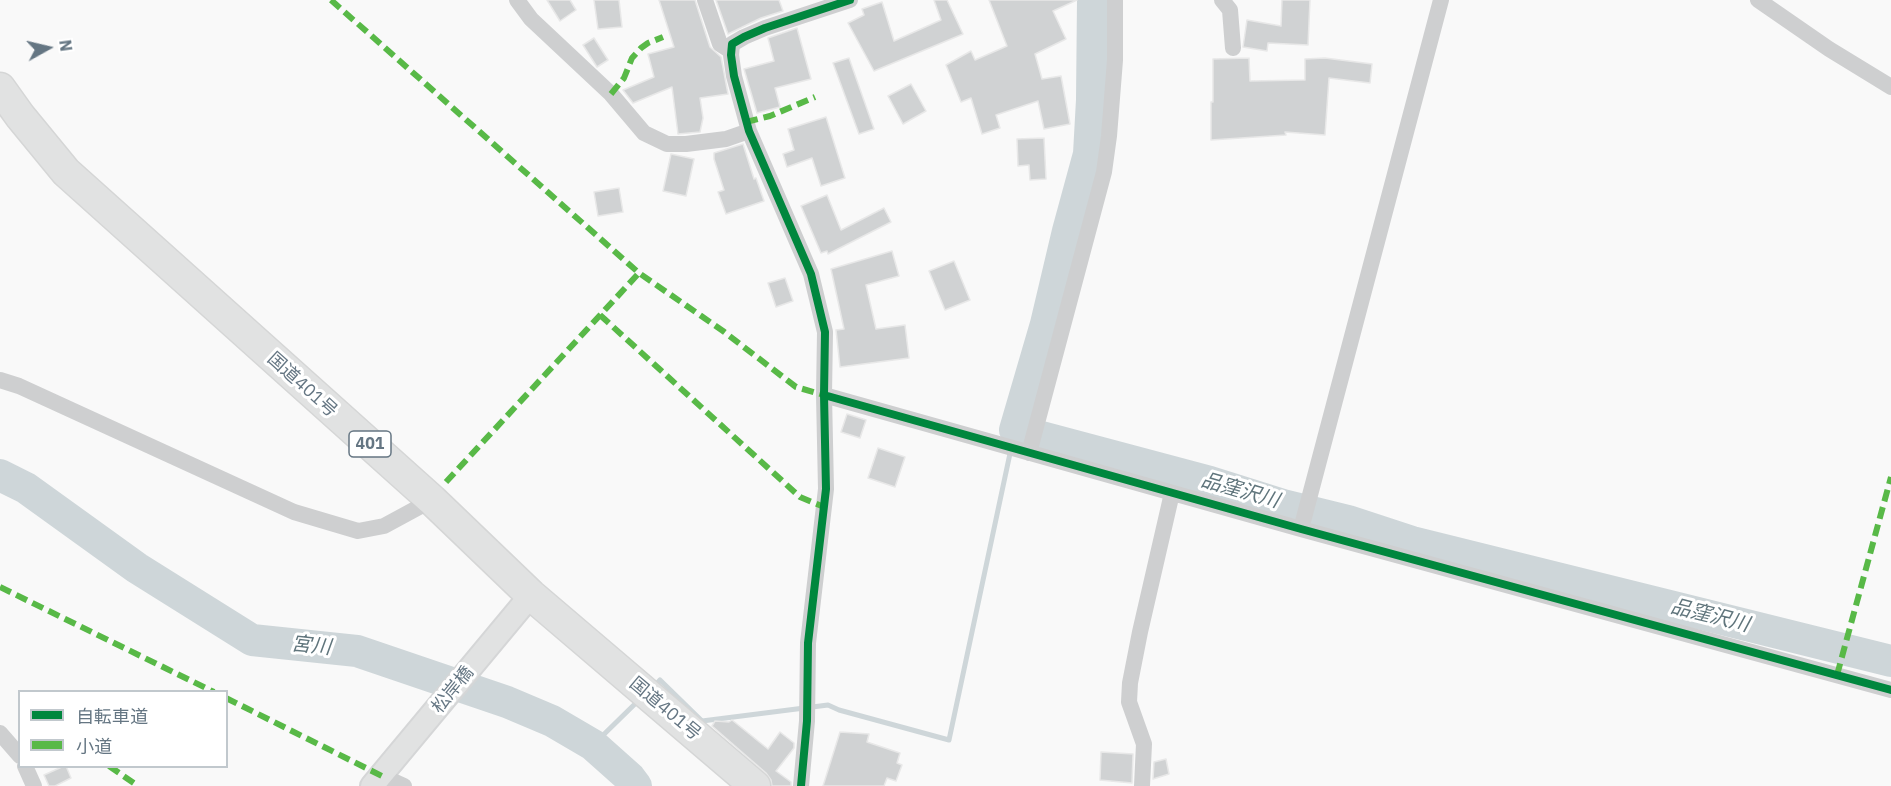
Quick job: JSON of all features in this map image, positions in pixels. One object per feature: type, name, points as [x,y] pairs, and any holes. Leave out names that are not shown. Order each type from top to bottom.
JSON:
[{"type":"highway","name":"国道401号","points":[[0,88],[66,172],[432,500],[524,603],[755,786]]},
{"type":"main road","name":"松岸橋","points":[[381,777],[524,603]]},
{"type":"street","points":[[517,0],[531,19],[611,94],[644,133],[667,144],[686,144],[726,139],[749,131]]},
{"type":"street","points":[[705,0],[720,44],[731,51]]},
{"type":"street","points":[[801,786],[807,721],[808,643],[826,489],[825,332],[811,274],[749,131],[730,55],[732,44],[754,32],[850,0]]},
{"type":"street","points":[[1029,453],[1104,172],[1114,60],[1115,0]]},
{"type":"street","points":[[1222,0],[1230,10],[1233,48]]},
{"type":"street","points":[[1301,529],[1441,0]]},
{"type":"street","points":[[1758,0],[1829,49],[1891,87]]},
{"type":"street","points":[[0,380],[19,386],[294,512],[358,531],[384,526],[432,500]]},
{"type":"street","points":[[824,395],[1301,529],[1891,690]]},
{"type":"street","points":[[1142,786],[1144,744],[1129,702],[1130,683],[1172,493]]},
{"type":"street","points":[[0,733],[18,754]]},
{"type":"street","points":[[26,768],[34,786]]},
{"type":"street","points":[[381,777],[404,786]]},
{"type":"building","points":[[547,0],[570,0],[576,10],[560,21]]},
{"type":"building","points":[[594,0],[619,0],[622,27],[598,29]]},
{"type":"building","points":[[659,0],[695,0],[710,47],[721,57],[728,94],[700,98],[703,118],[700,132],[678,134],[672,87],[633,103],[623,90],[654,77],[648,54],[674,47]]},
{"type":"building","points":[[716,0],[779,0],[783,11],[761,18],[728,34]]},
{"type":"building","points":[[934,0],[947,0],[963,34],[874,71],[848,23],[864,15],[862,9],[882,2],[894,41],[941,20]]},
{"type":"building","points":[[989,0],[1077,0],[1053,11],[1066,39],[1035,54],[1042,79],[1061,76],[1070,124],[1044,129],[1038,101],[996,115],[1000,128],[982,134],[971,98],[961,102],[946,65],[971,51],[975,60],[1007,46]]},
{"type":"building","points":[[1282,0],[1310,0],[1308,45],[1268,43],[1267,51],[1243,47],[1247,20],[1281,26]]},
{"type":"building","points":[[797,28],[811,79],[775,88],[780,107],[757,113],[744,69],[774,61],[768,38]]},
{"type":"building","points":[[594,38],[608,60],[597,67],[583,45]]},
{"type":"building","points":[[849,58],[874,129],[859,134],[833,63]]},
{"type":"building","points":[[1249,58],[1250,81],[1305,80],[1305,59],[1325,58],[1372,64],[1370,83],[1329,78],[1325,135],[1285,132],[1286,135],[1211,140],[1213,59]]},
{"type":"building","points":[[911,84],[926,111],[903,124],[888,96]]},
{"type":"building","points":[[826,117],[845,178],[821,186],[812,158],[787,167],[783,154],[794,150],[788,129]]},
{"type":"building","points":[[1044,138],[1046,179],[1030,180],[1029,165],[1018,166],[1017,139]]},
{"type":"building","points":[[743,144],[764,201],[726,214],[718,192],[724,190],[714,153]]},
{"type":"building","points":[[671,154],[694,159],[686,196],[663,191]]},
{"type":"building","points":[[619,188],[623,212],[598,216],[594,192]]},
{"type":"building","points":[[827,195],[841,230],[884,208],[891,222],[828,254],[827,251],[821,253],[801,206]]},
{"type":"building","points":[[892,251],[899,276],[866,285],[876,329],[905,325],[909,358],[840,367],[836,330],[844,329],[831,269]]},
{"type":"building","points":[[954,261],[970,300],[945,310],[929,271]]},
{"type":"building","points":[[785,278],[793,301],[776,307],[768,283]]},
{"type":"building","points":[[847,414],[866,420],[860,438],[841,432]]},
{"type":"building","points":[[878,448],[905,457],[895,487],[868,478]]},
{"type":"building","points":[[732,720],[768,749],[780,732],[794,743],[794,748],[776,771],[791,782],[791,786],[772,786],[766,773],[712,726],[715,721],[729,722]]},
{"type":"building","points":[[840,732],[869,734],[867,742],[900,753],[897,763],[902,765],[896,781],[887,778],[884,786],[823,786]]},
{"type":"building","points":[[1101,752],[1133,754],[1132,783],[1100,780]]},
{"type":"building","points":[[1166,759],[1169,774],[1153,779],[1154,762]]},
{"type":"building","points":[[60,768],[67,768],[71,778],[55,786],[49,786],[44,775]]},
{"type":"waterway","name":"品窪沢川","points":[[1093,0],[1089,154],[1046,324],[1015,430],[1210,482],[1283,505],[1348,521],[1412,542],[1891,661]]},
{"type":"waterway","points":[[654,687],[660,680],[702,721],[828,705],[949,740],[1015,430]]},
{"type":"waterway","name":"宮川","points":[[0,475],[26,488],[137,568],[252,640],[357,651],[507,702],[552,721],[593,745],[636,786]]},
{"type":"waterway","points":[[593,745],[640,699]]},
{"type":"marked path","points":[[331,0],[639,273],[723,331],[796,387],[824,395]]},
{"type":"marked path","points":[[611,94],[624,78],[632,58],[641,48],[663,37]]},
{"type":"marked path","points":[[746,122],[770,116],[815,97]]},
{"type":"marked path","points":[[446,482],[639,273]]},
{"type":"marked path","points":[[600,315],[800,497],[824,507]]},
{"type":"marked path","points":[[1837,675],[1891,477]]},
{"type":"marked path","points":[[0,587],[210,690]]},
{"type":"marked path","points":[[228,699],[382,776]]},
{"type":"marked path","points":[[112,768],[138,786]]},
{"type":"cycle path","points":[[801,786],[807,721],[808,643],[826,489],[825,332],[811,274],[749,131],[734,76],[731,55],[732,44],[744,37],[850,0]]},
{"type":"cycle path","points":[[824,395],[1301,529],[1891,690]]}]
